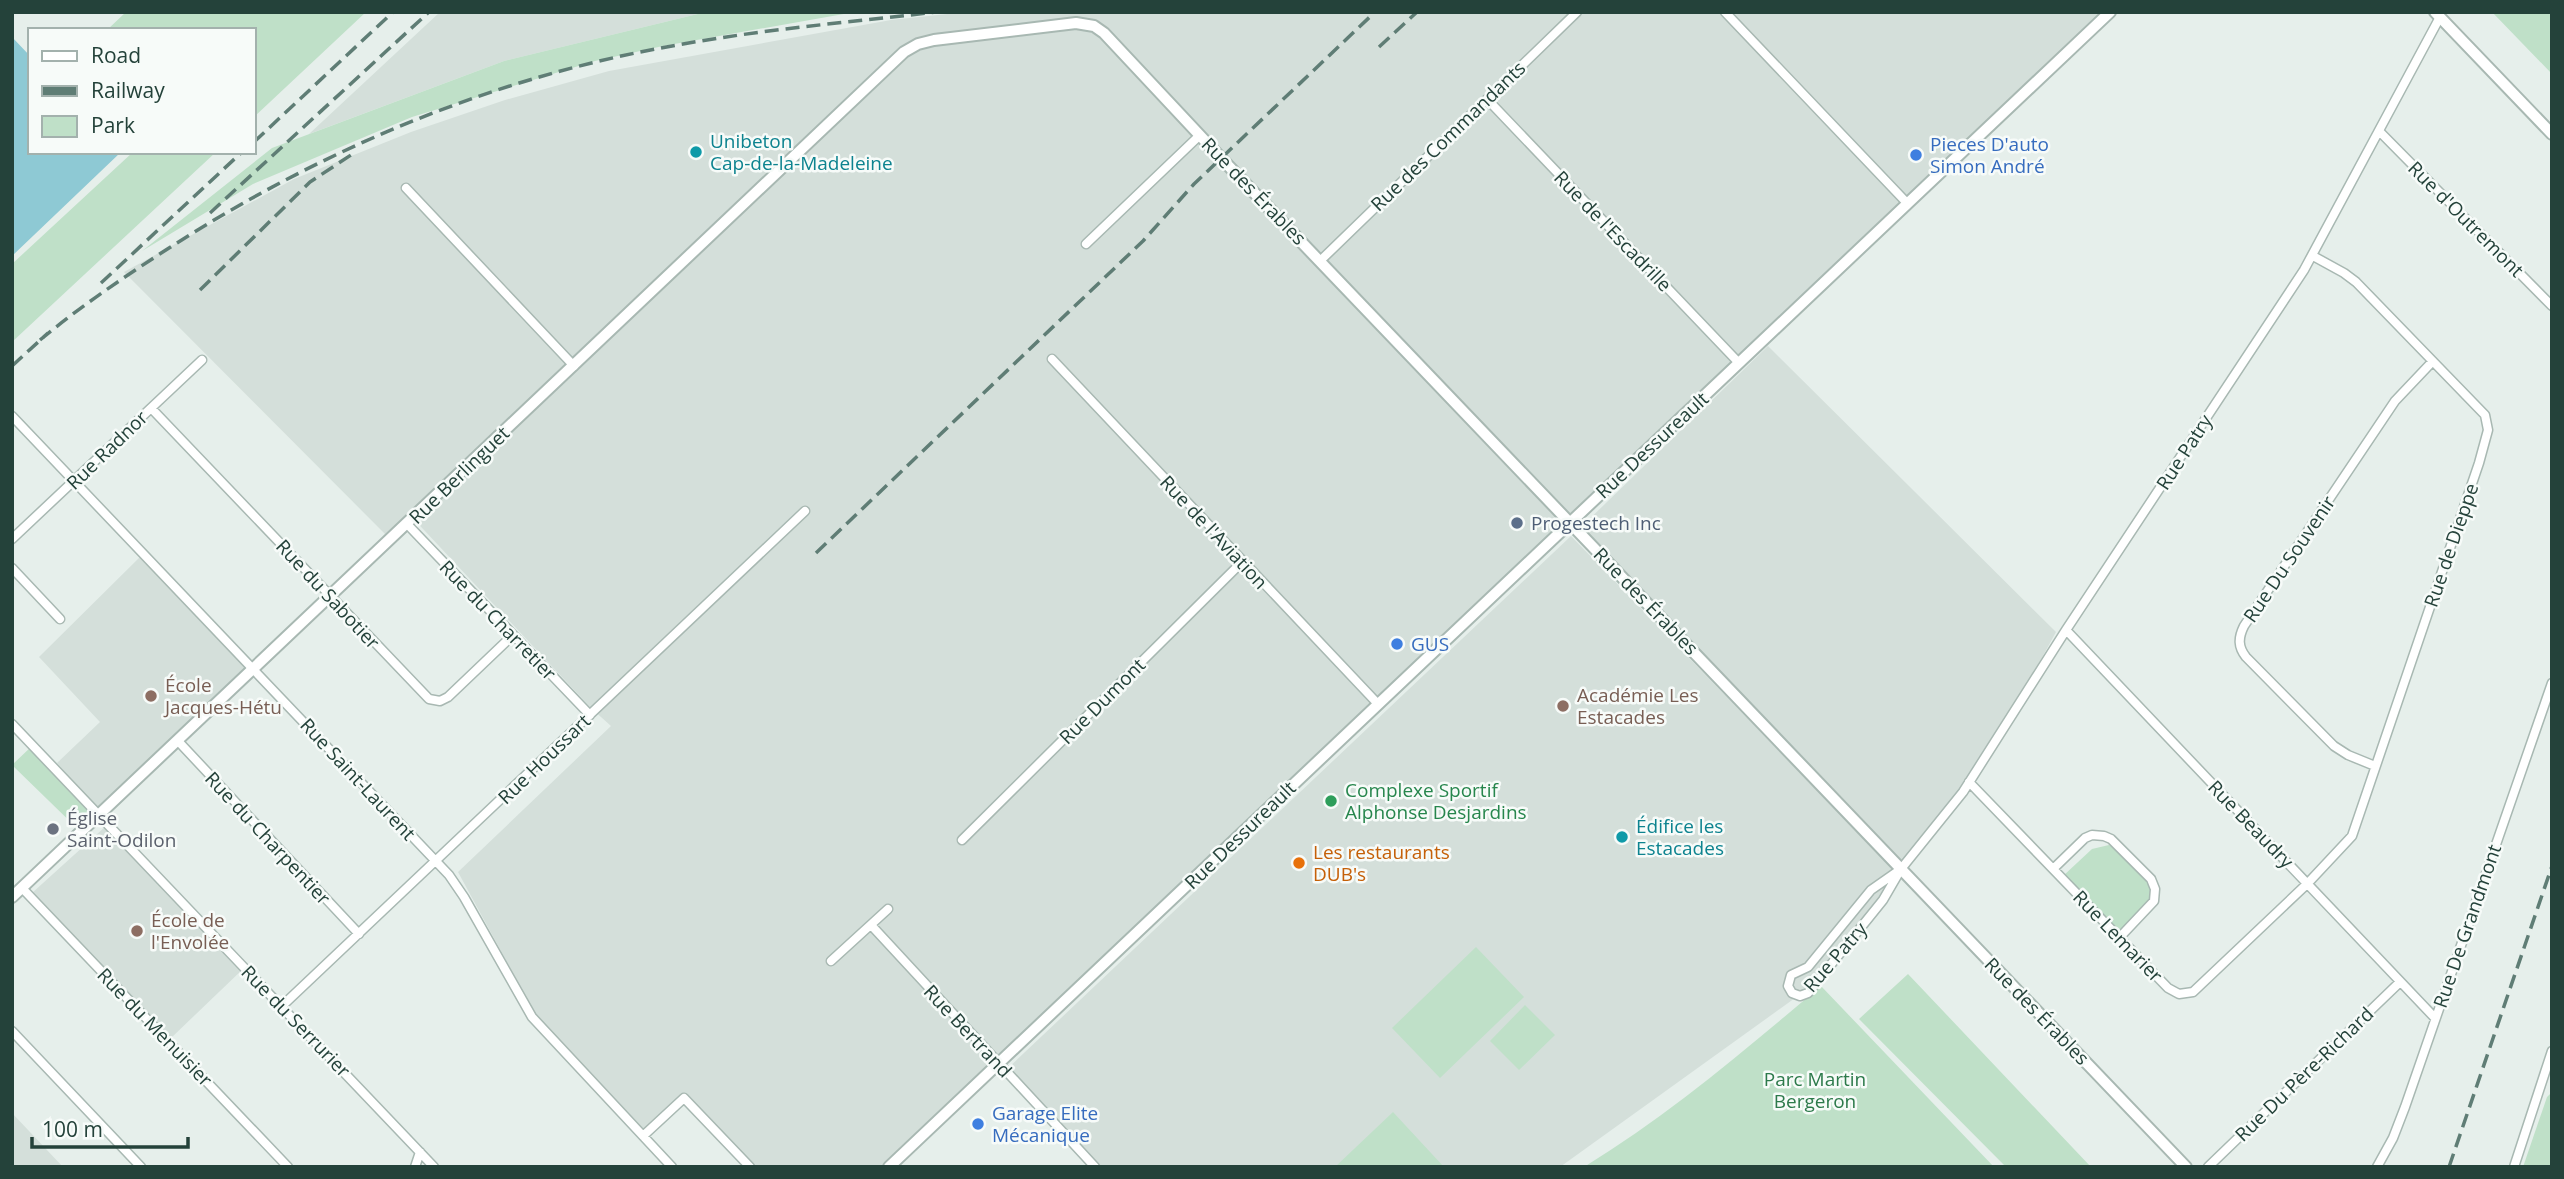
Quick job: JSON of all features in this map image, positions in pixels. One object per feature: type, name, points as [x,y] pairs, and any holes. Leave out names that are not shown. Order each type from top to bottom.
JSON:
[{"type":"street","name":"Rue des Commandants","points":[[1321,260],[1577,12]]},
{"type":"street","points":[[1725,12],[1908,204]]},
{"type":"street","name":"Rue Dessureault","points":[[892,1166],[2110,12]]},
{"type":"street","points":[[2437,15],[2552,134]]},
{"type":"street","name":"Rue Patry","points":[[1901,869],[1871,890],[1808,967],[1791,975],[1788,986],[1792,993],[1800,996],[1808,993],[1883,900],[1901,869],[1969,782],[2313,256],[2380,132],[2437,15]]},
{"type":"street","name":"Rue des Érables","points":[[904,52],[918,44],[934,40],[1076,23],[1094,26],[1104,33],[2186,1167]]},
{"type":"street","name":"Rue Berlinguet","points":[[12,897],[904,52]]},
{"type":"street","name":"Rue de l'Escadrille","points":[[1487,99],[1739,363]]},
{"type":"street","name":"Rue d'Outremont","points":[[2380,132],[2552,306]]},
{"type":"street","points":[[1086,244],[1200,135]]},
{"type":"street","points":[[406,188],[574,366]]},
{"type":"street","name":"Rue de Dieppe","points":[[2308,883],[2352,836],[2487,435],[2488,424],[2482,411],[2356,282],[2344,272],[2313,256]]},
{"type":"street","name":"Rue de l'Aviation","points":[[1052,359],[1378,704]]},
{"type":"street","name":"Rue Radnor","points":[[12,540],[202,360]]},
{"type":"street","name":"Rue Du Souvenir","points":[[2375,766],[2348,755],[2328,740],[2246,657],[2240,648],[2239,639],[2244,626],[2395,401],[2432,362]]},
{"type":"street","name":"Rue du Sabotier","points":[[151,408],[425,697],[432,701],[449,697],[513,635]]},
{"type":"street","name":"Rue Saint-Laurent","points":[[12,416],[436,861],[461,893],[532,1017],[672,1167]]},
{"type":"street","name":"Rue Houssart","points":[[282,1006],[805,511]]},
{"type":"street","name":"Rue du Charretier","points":[[407,524],[590,715]]},
{"type":"street","name":"Rue Dumont","points":[[962,839],[1242,562]]},
{"type":"street","points":[[12,568],[60,619]]},
{"type":"street","name":"Rue Beaudry","points":[[2066,630],[2435,1018]]},
{"type":"street","name":"Rue De Grandmont","points":[[2376,1167],[2403,1114],[2552,683]]},
{"type":"street","name":"Rue du Serrurier","points":[[12,724],[434,1167]]},
{"type":"street","name":"Rue du Charpentier","points":[[178,741],[359,934]]},
{"type":"street","name":"Rue Lemarier","points":[[1969,782],[2170,990],[2179,994],[2189,994],[2308,883]]},
{"type":"street","points":[[2053,869],[2082,840],[2097,835],[2110,839],[2148,876],[2155,889],[2154,901],[2120,937]]},
{"type":"street","name":"Rue du Menuisier","points":[[22,888],[288,1167]]},
{"type":"street","points":[[831,961],[888,909]]},
{"type":"street","name":"Rue Bertrand","points":[[870,925],[1095,1167]]},
{"type":"street","name":"Rue Du Père-Richard","points":[[2208,1167],[2400,982]]},
{"type":"street","points":[[12,1031],[141,1167]]},
{"type":"street","points":[[2514,1167],[2552,1051]]},
{"type":"street","points":[[643,1136],[684,1098],[750,1167]]},
{"type":"street","points":[[415,1167],[420,1152]]},
{"type":"shaded area","points":[[440,12],[706,12],[504,61],[309,134]]},
{"type":"shaded area","points":[[966,12],[2118,12],[1947,169],[895,1167],[755,1167],[684,1093],[645,1130],[539,1021],[458,872],[611,726],[409,514],[386,535],[124,272],[294,179],[411,132],[505,100],[609,71],[891,20]]},
{"type":"shaded area","points":[[1768,346],[2056,632],[1975,780],[1902,870],[1575,533]]},
{"type":"shaded area","name":"Académie Les Estacades","points":[[1571,536],[1899,875],[1802,993],[1560,1167],[1098,1167],[1006,1070]]},
{"type":"shaded area","name":"École Jacques-Hétu","points":[[142,555],[253,670],[106,818],[57,763],[100,722],[39,657]]},
{"type":"shaded area","name":"École de l'Envolée","points":[[106,826],[243,969],[171,1038],[32,893]]},
{"type":"shaded area","points":[[12,1113],[63,1167],[15,1167],[12,1164]]},
{"type":"green space","points":[[126,12],[366,12],[256,115],[256,28],[109,28]]},
{"type":"green space","points":[[706,12],[855,12],[663,46],[595,61],[412,117],[253,184],[142,251],[272,148],[504,61]]},
{"type":"green space","points":[[2492,12],[2552,12],[2552,74]]},
{"type":"green space","points":[[131,154],[214,154],[12,342],[12,264]]},
{"type":"green space","points":[[32,746],[102,821],[85,836],[12,765]]},
{"type":"green space","points":[[2109,845],[2139,870],[2150,886],[2156,904],[2120,937],[2063,876],[2092,849]]},
{"type":"green space","points":[[1476,947],[1524,997],[1440,1078],[1392,1028]]},
{"type":"green space","points":[[1908,974],[2091,1167],[2006,1167],[1859,1019]]},
{"type":"green space","name":"Parc Martin Bergeron","points":[[1821,986],[1994,1167],[1584,1167],[1676,1104]]},
{"type":"green space","points":[[1525,1005],[1555,1035],[1519,1070],[1490,1041]]},
{"type":"green space","points":[[2552,1092],[2552,1167],[2523,1167],[2547,1097]]},
{"type":"green space","points":[[1393,1112],[1444,1167],[1335,1167]]},
{"type":"water","points":[[12,37],[28,54],[28,154],[119,154],[12,256]]},
{"type":"railway","points":[[256,140],[393,12]]},
{"type":"railway","points":[[210,213],[429,12]]},
{"type":"railway","points":[[40,340],[71,315],[169,248],[290,178],[352,147],[481,96],[547,75],[683,44],[936,12]]},
{"type":"railway","points":[[816,553],[1143,241],[1194,184],[1375,12]]},
{"type":"railway","points":[[1379,47],[1417,12]]},
{"type":"railway","points":[[101,283],[240,154]]},
{"type":"railway","points":[[200,290],[310,182],[351,155]]},
{"type":"railway","points":[[12,366],[48,333]]},
{"type":"railway","points":[[2449,1167],[2552,866]]},
{"type":"place","name":"Unibeton Cap-de-la-Madeleine","points":[[696,152]]},
{"type":"place","name":"Pieces D'auto Simon André","points":[[1916,155]]},
{"type":"place","name":"Progestech Inc","points":[[1517,523]]},
{"type":"place","name":"GUS","points":[[1397,644]]},
{"type":"place","name":"École Jacques-Hétu","points":[[151,696]]},
{"type":"place","name":"Académie Les Estacades","points":[[1563,706]]},
{"type":"place","name":"Complexe Sportif Alphonse Desjardins","points":[[1331,801]]},
{"type":"place","name":"Église Saint-Odilon","points":[[53,829]]},
{"type":"place","name":"Édifice les Estacades","points":[[1622,837]]},
{"type":"place","name":"Les restaurants DUB's","points":[[1299,863]]},
{"type":"place","name":"École de l'Envolée","points":[[137,931]]},
{"type":"place","name":"Garage Elite Mécanique","points":[[978,1124]]}]
